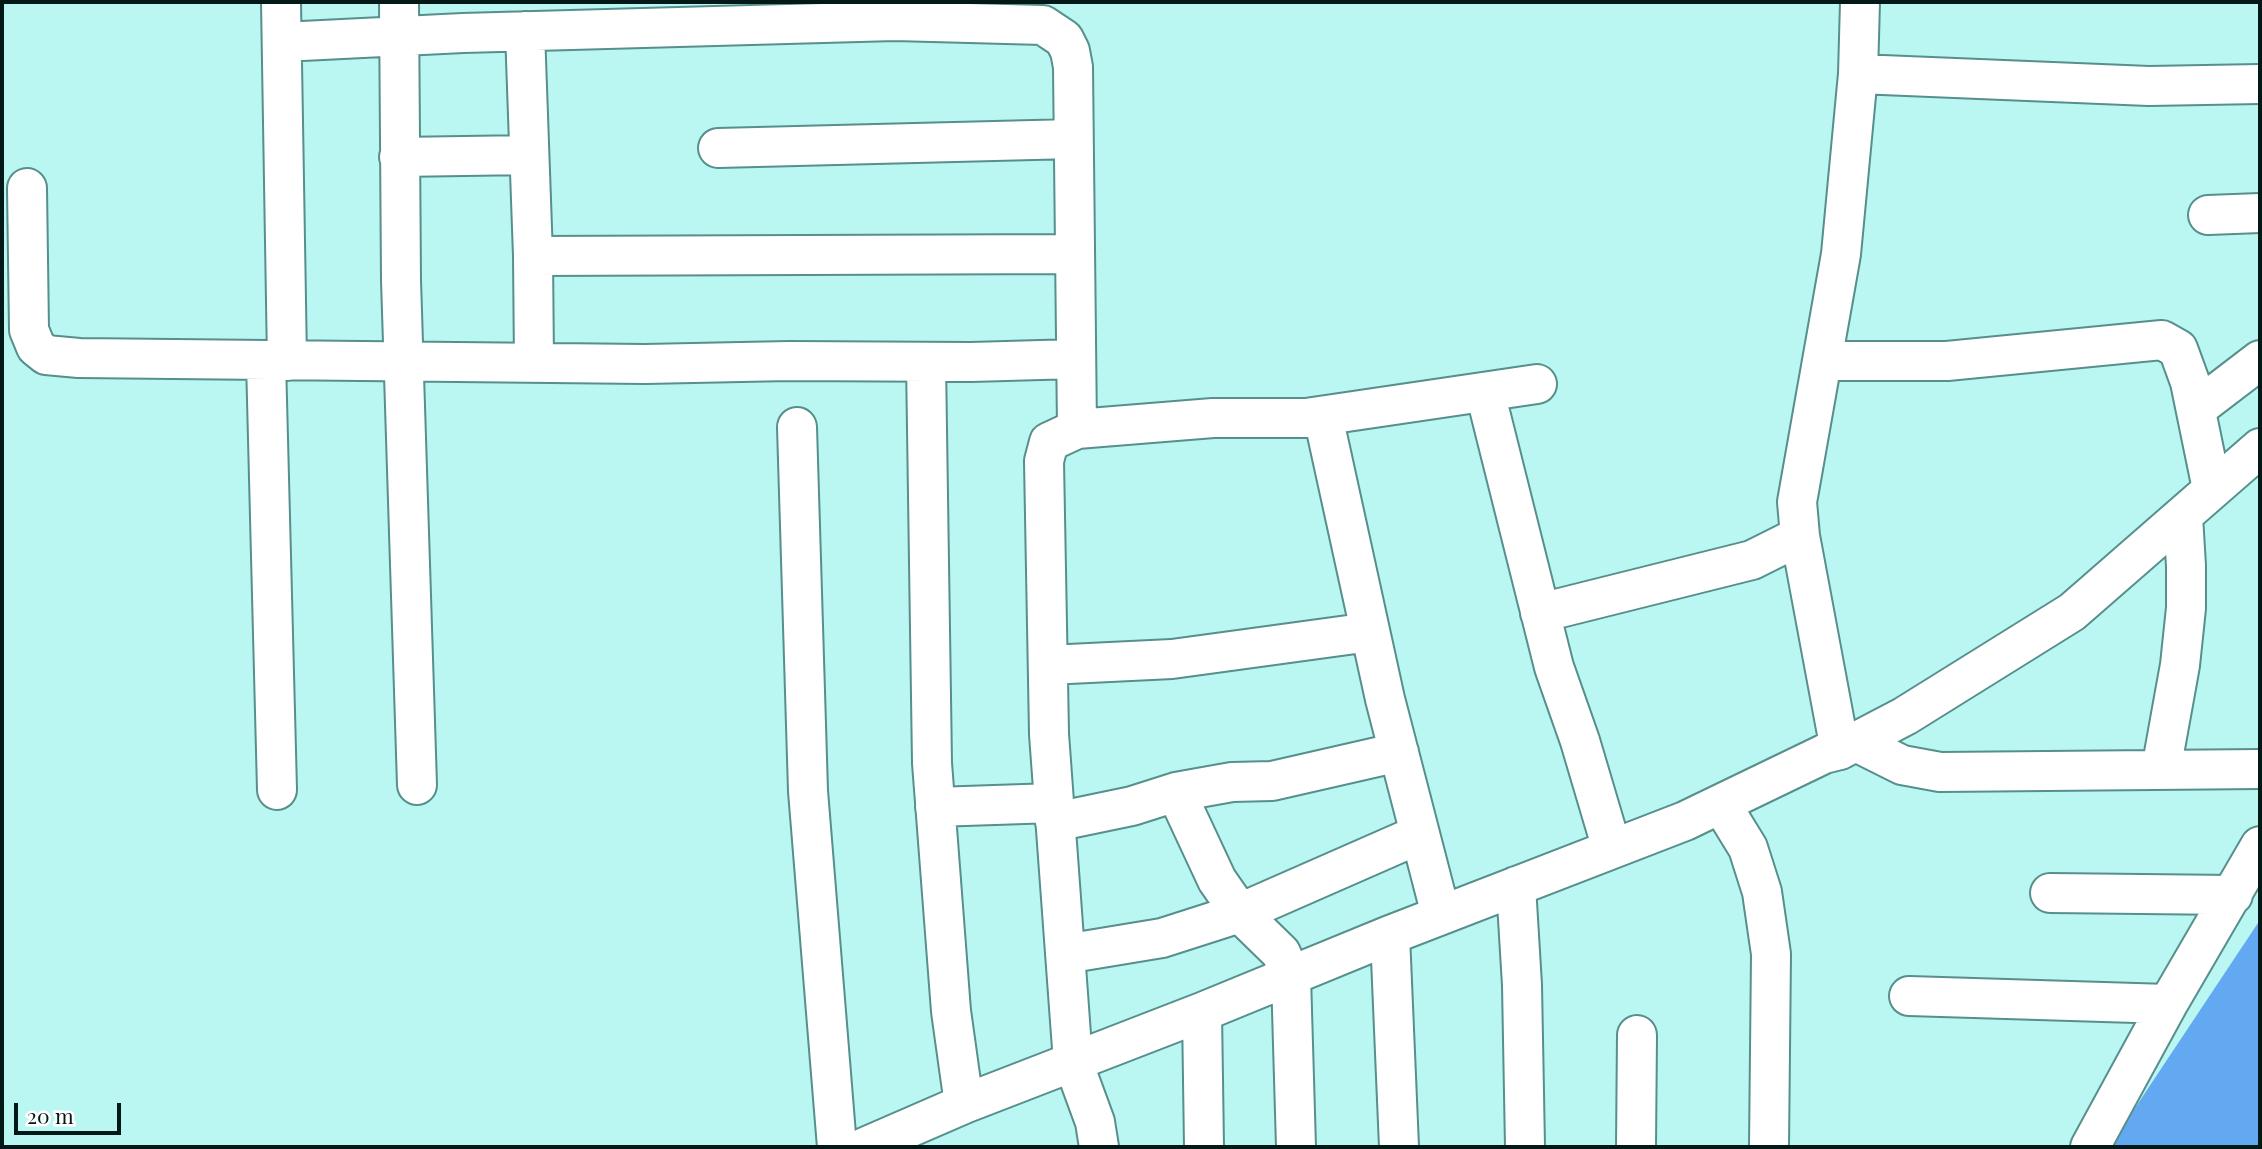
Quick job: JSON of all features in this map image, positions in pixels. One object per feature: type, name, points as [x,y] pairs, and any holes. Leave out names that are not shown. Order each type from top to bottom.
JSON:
[{"type":"street","points":[[277,790],[276,361],[281,2]]},
{"type":"street","points":[[1848,746],[1800,536],[1797,502],[1841,254],[1858,74],[1860,2]]},
{"type":"street","points":[[282,42],[398,19],[524,31],[895,11],[1043,25],[1064,39],[1071,59],[1077,429]]},
{"type":"street","points":[[398,19],[403,362],[417,785]]},
{"type":"street","points":[[524,31],[533,256],[534,363]]},
{"type":"street","points":[[1858,74],[2149,86],[2260,84]]},
{"type":"street","points":[[718,148],[1073,139]]},
{"type":"street","points":[[399,157],[529,155]]},
{"type":"street","points":[[27,188],[29,330],[36,347],[46,355],[79,358],[645,365],[1076,359]]},
{"type":"street","points":[[2208,215],[2260,213]]},
{"type":"street","points":[[533,256],[1075,254]]},
{"type":"street","points":[[1823,361],[1947,361],[2162,340],[2178,349],[2190,382],[2213,489]]},
{"type":"street","points":[[2196,410],[2260,360]]},
{"type":"street","points":[[926,362],[931,750],[951,1011],[964,1104]]},
{"type":"street","points":[[1099,1147],[1095,1122],[1073,1062],[1049,734],[1044,461],[1049,442],[1063,433],[1077,429],[1213,418],[1323,416],[1537,384]]},
{"type":"street","points":[[1485,392],[1554,667],[1580,741],[1612,849]]},
{"type":"street","points":[[1323,416],[1370,632],[1441,915]]},
{"type":"street","points":[[797,427],[808,791],[837,1147]]},
{"type":"street","points":[[864,1147],[964,1104],[1685,821],[1824,754],[1848,746],[1905,716],[2072,612],[2260,448]]},
{"type":"street","points":[[2161,770],[2180,665],[2186,608],[2183,516]]},
{"type":"street","points":[[1540,612],[1752,560],[1800,536]]},
{"type":"street","points":[[1048,665],[1172,659],[1370,632]]},
{"type":"street","points":[[1848,746],[1902,765],[1940,772],[2260,769]]},
{"type":"street","points":[[935,807],[1055,812],[1132,806],[1176,792],[1232,782],[1272,781],[1335,769],[1399,752]]},
{"type":"street","points":[[1176,792],[1217,880],[1240,913],[1280,953],[1291,976],[1296,1147]]},
{"type":"street","points":[[1721,804],[1748,848],[1762,892],[1771,954],[1769,1147]]},
{"type":"street","points":[[1065,954],[1162,937],[1240,913],[1420,834]]},
{"type":"street","points":[[2091,1147],[2168,1004],[2260,846]]},
{"type":"street","points":[[1516,886],[1522,985],[1525,1147]]},
{"type":"street","points":[[2050,892],[2233,895]]},
{"type":"street","points":[[1390,935],[1399,1147]]},
{"type":"street","points":[[1909,996],[2168,1004]]},
{"type":"street","points":[[1202,1012],[1204,1147]]},
{"type":"street","points":[[1636,1147],[1637,1034]]},
{"type":"water","points":[[2260,920],[2260,1147],[2109,1147]]}]
